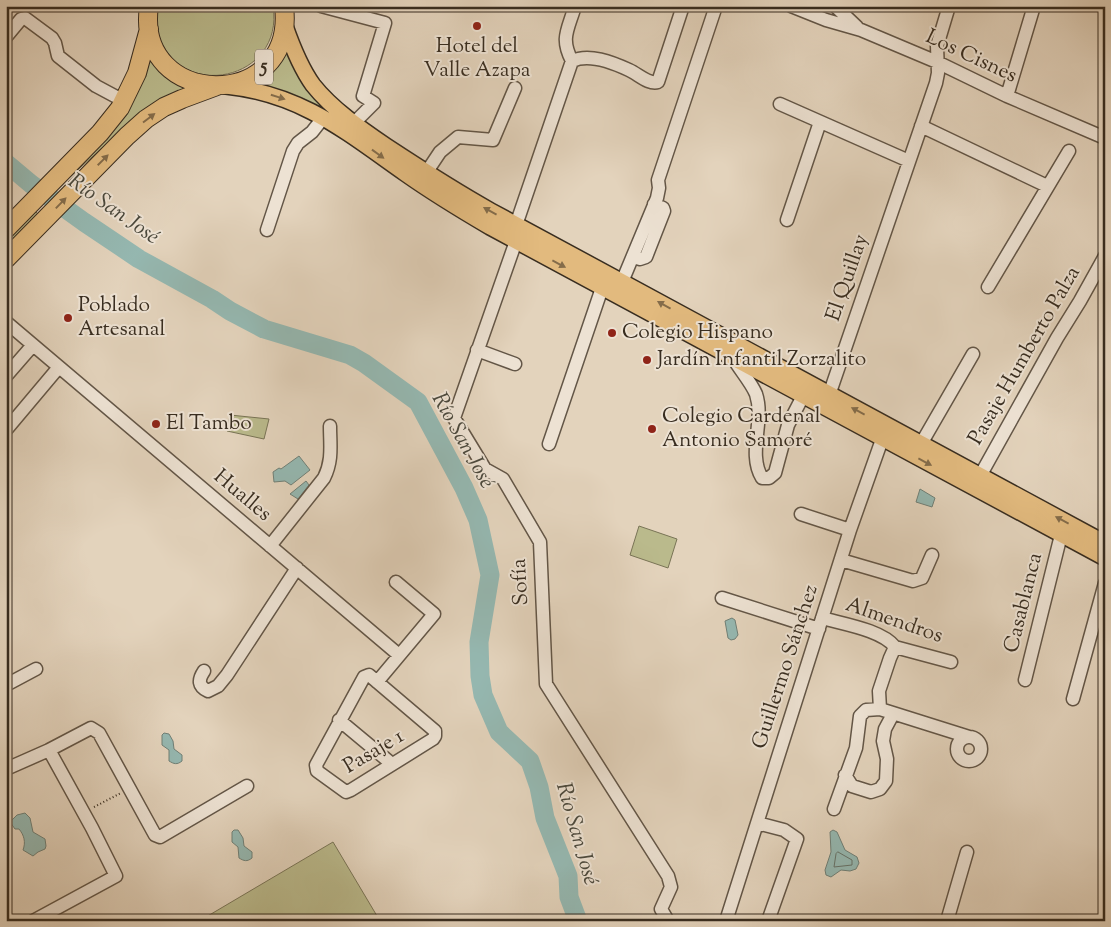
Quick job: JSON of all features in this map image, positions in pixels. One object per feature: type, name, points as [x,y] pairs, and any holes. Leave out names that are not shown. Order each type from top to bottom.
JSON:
[{"type":"highway","points":[[6,229],[100,133],[124,101],[137,73],[149,29],[149,7]]},
{"type":"highway","name":"5","points":[[6,259],[127,136],[154,113],[182,99],[219,86],[240,82],[264,67],[276,53],[280,44],[287,15]]},
{"type":"highway","points":[[149,29],[154,46],[169,67],[191,81],[219,86]]},
{"type":"main road","points":[[287,15],[297,58],[310,80],[327,100],[354,123],[426,173],[463,196],[622,282],[1061,536],[1105,558]]},
{"type":"main road","points":[[219,86],[254,90],[299,104],[356,138],[440,197],[516,241],[803,396],[827,402]]},
{"type":"main road","points":[[885,433],[921,444],[1105,543]]},
{"type":"street","points":[[321,6],[385,23],[363,96],[374,103],[354,123]]},
{"type":"street","points":[[516,225],[572,62],[566,50],[565,40],[575,6]]},
{"type":"street","points":[[572,62],[581,58],[592,58],[628,69],[655,83],[660,80],[682,6]]},
{"type":"street","points":[[622,282],[654,204],[659,188],[658,180],[716,6]]},
{"type":"street","name":"Los Cisnes","points":[[791,6],[826,20],[861,30],[937,62],[1007,96],[1103,133]]},
{"type":"street","points":[[835,6],[843,16],[861,30]]},
{"type":"street","name":"El Quillay","points":[[827,402],[936,83],[937,46],[948,6]]},
{"type":"street","points":[[1007,96],[1034,6]]},
{"type":"street","points":[[6,37],[21,19],[25,18],[52,38],[58,56],[96,86],[124,101]]},
{"type":"street","points":[[426,173],[440,152],[458,137],[493,140],[514,88]]},
{"type":"street","points":[[780,104],[909,161]]},
{"type":"street","points":[[267,230],[293,151],[298,143],[312,132],[323,118]]},
{"type":"street","points":[[787,220],[820,122]]},
{"type":"street","points":[[921,126],[1047,186]]},
{"type":"street","points":[[988,287],[1069,151]]},
{"type":"street","name":"Sofía","points":[[516,241],[454,418],[485,469],[503,479],[540,542],[546,684],[668,876],[671,886],[661,909],[668,921]]},
{"type":"street","name":"Pasaje Humberto Palza","points":[[980,476],[1105,256]]},
{"type":"street","points":[[549,444],[602,288]]},
{"type":"street","name":"Hualles","points":[[6,322],[399,655]]},
{"type":"street","points":[[6,376],[33,345]]},
{"type":"street","points":[[477,350],[515,364]]},
{"type":"street","points":[[921,444],[973,354]]},
{"type":"street","points":[[733,358],[756,394],[758,412],[757,470],[762,478],[769,478],[775,473],[788,425],[803,396]]},
{"type":"street","points":[[6,430],[59,367]]},
{"type":"street","points":[[270,546],[324,478],[330,467],[330,426]]},
{"type":"street","name":"Guillermo Sánchez","points":[[726,921],[850,530],[885,433]]},
{"type":"street","points":[[801,514],[850,530]]},
{"type":"street","name":"Casablanca","points":[[1025,680],[1061,536]]},
{"type":"street","points":[[841,560],[913,581],[922,578],[932,555]]},
{"type":"street","points":[[204,671],[199,683],[202,688],[208,691],[218,686],[296,568]]},
{"type":"street","points":[[377,682],[434,614],[396,582]]},
{"type":"street","points":[[1073,699],[1105,583]]},
{"type":"street","name":"Almendros","points":[[722,598],[883,637],[890,640],[896,647],[952,662]]},
{"type":"street","points":[[880,709],[879,692],[890,658],[896,647]]},
{"type":"street","points":[[6,685],[36,669]]},
{"type":"street","name":"Pasaje 1","points":[[368,675],[435,731],[435,734],[433,740],[346,792],[317,771],[316,765],[340,720],[364,677],[368,675]]},
{"type":"street","points":[[834,809],[856,748],[860,716],[866,710],[880,709],[968,737]]},
{"type":"street","points":[[845,775],[852,786],[871,792],[880,789],[886,781],[887,771],[887,759],[883,741],[885,729],[893,714]]},
{"type":"street","points":[[340,720],[392,764]]},
{"type":"street","points":[[6,770],[91,728],[100,733],[155,835],[160,837],[247,786]]},
{"type":"street","points":[[32,921],[116,876],[49,750]]},
{"type":"street","points":[[757,823],[784,830],[797,839],[768,921]]},
{"type":"street","points":[[947,921],[967,852]]},
{"type":"path","points":[[83,813],[130,788]]},
{"type":"green space","points":[[157,6],[273,6],[272,32],[263,52],[247,66],[228,74],[206,75],[186,69],[169,55],[158,33]]},
{"type":"green space","points":[[285,48],[292,65],[323,109],[298,97],[255,83]]},
{"type":"green space","points":[[146,53],[163,74],[187,88],[146,108],[70,177],[65,175]]},
{"type":"green space","points":[[33,209],[39,215],[6,251],[6,237]]},
{"type":"green space","points":[[230,415],[269,419],[264,439],[227,431]]},
{"type":"green space","points":[[639,526],[677,539],[668,568],[630,555]]},
{"type":"green space","points":[[333,842],[380,921],[208,921],[206,917]]},
{"type":"water","points":[[299,456],[310,470],[291,485],[285,481],[274,482],[273,472],[279,468],[281,469]]},
{"type":"water","points":[[306,481],[309,485],[298,499],[290,494]]},
{"type":"water","points":[[920,489],[935,498],[932,507],[916,502]]},
{"type":"water","points":[[732,618],[735,620],[738,635],[735,639],[731,640],[728,638],[725,621]]},
{"type":"water","points":[[164,733],[169,734],[173,741],[174,749],[182,755],[182,761],[176,764],[169,761],[169,750],[162,745],[162,735]]},
{"type":"water","points":[[25,813],[30,818],[33,832],[45,839],[45,849],[33,856],[23,850],[24,839],[22,834],[10,822],[17,815]]},
{"type":"water","points":[[238,830],[243,838],[244,846],[252,852],[252,858],[246,861],[239,858],[238,847],[232,842],[232,832]]},
{"type":"water","points":[[833,830],[837,832],[845,850],[857,857],[859,863],[856,869],[850,871],[841,870],[831,877],[826,875],[825,870],[831,852],[830,832]]},
{"type":"waterway","name":"Río San José","points":[[6,163],[31,184],[139,259],[264,329],[350,355],[418,402],[464,488],[478,520],[490,575],[479,642],[480,676],[483,695],[499,732],[530,761],[539,787],[545,818],[568,876],[569,897],[578,921]]},
{"type":"place","name":"Hotel del Valle Azapa","points":[[477,26]]},
{"type":"place","name":"Poblado Artesanal","points":[[68,318]]},
{"type":"place","name":"Colegio Hispano","points":[[612,333]]},
{"type":"place","name":"Jardín Infantil Zorzalito","points":[[647,360]]},
{"type":"place","name":"El Tambo","points":[[156,424]]},
{"type":"place","name":"Colegio Cardenal Antonio Samoré","points":[[652,429]]}]
